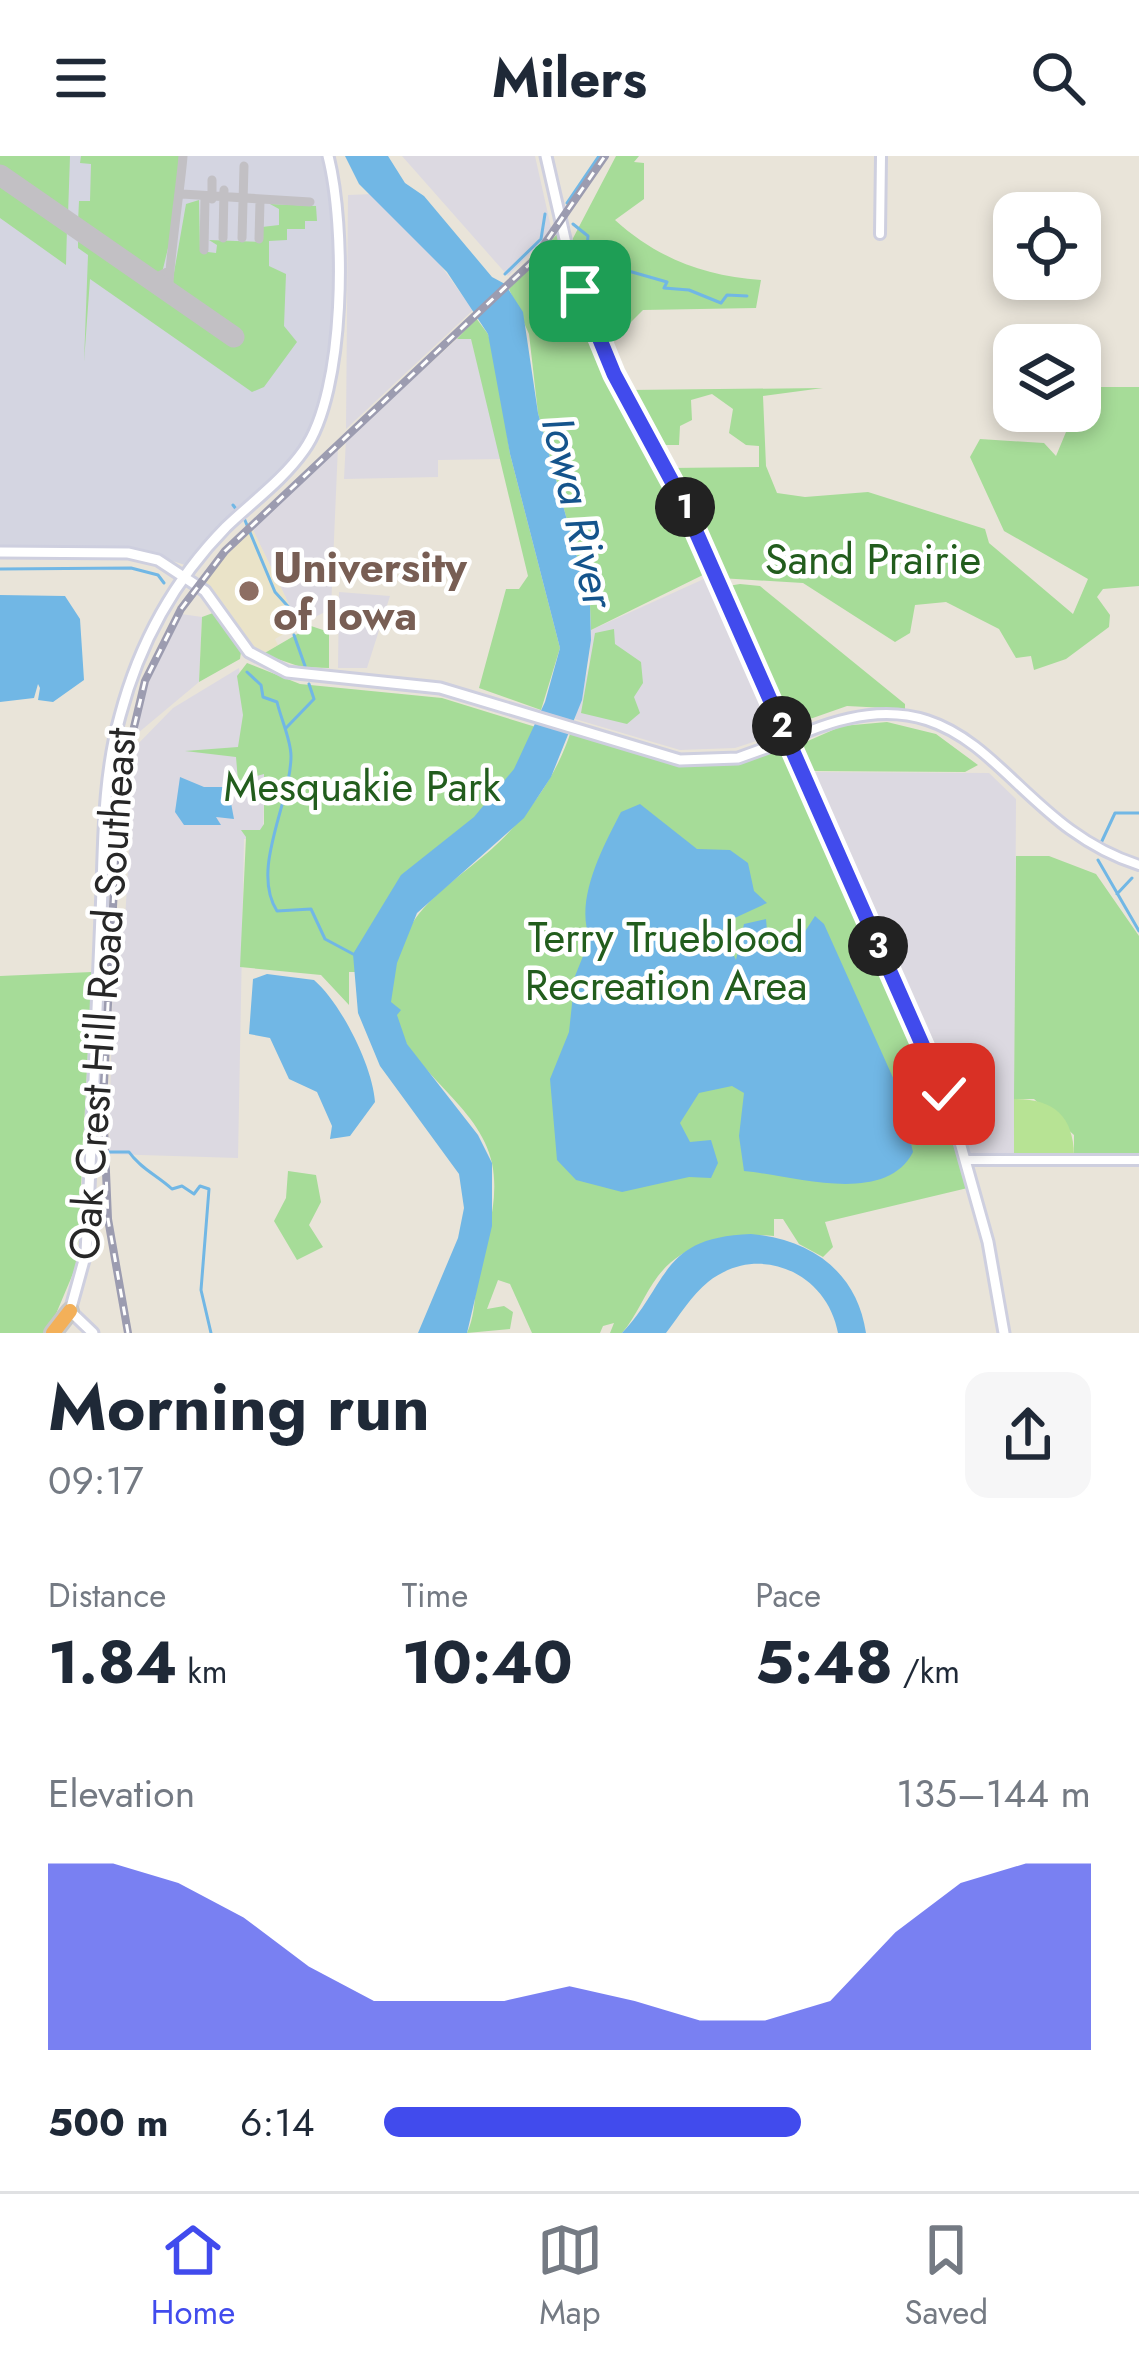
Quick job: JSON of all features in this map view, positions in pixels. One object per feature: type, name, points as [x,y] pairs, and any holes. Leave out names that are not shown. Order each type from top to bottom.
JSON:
[{"type":"highway","points":[[53,1333],[70,1311]]},
{"type":"highway","points":[[63,1333],[70,1311]]},
{"type":"main road","name":"Oak Crest Hill Road Southeast","points":[[93,1333],[70,1311],[87,1240],[109,772],[120,716],[144,646],[185,574],[293,464],[320,422],[334,368],[336,225],[328,156]]},
{"type":"main road","points":[[546,156],[568,252],[595,331],[682,500],[944,1094],[967,1160],[1004,1333]]},
{"type":"main road","points":[[0,552],[133,553],[185,574],[210,597],[242,646],[276,669],[414,683],[529,713],[655,754],[702,762],[746,756],[788,740]]},
{"type":"street","points":[[880,234],[881,156]]},
{"type":"street","points":[[788,740],[837,719],[870,714],[921,723],[956,740],[1094,850],[1139,868]]},
{"type":"street","points":[[967,1160],[1139,1160]]},
{"type":"shaded area","points":[[0,156],[325,156],[333,231],[332,338],[315,423],[284,468],[185,565],[157,556],[0,549]]},
{"type":"shaded area","points":[[402,156],[535,156],[552,232],[508,276]]},
{"type":"shaded area","points":[[373,194],[436,259],[473,310],[346,429],[348,195]]},
{"type":"shaded area","points":[[471,338],[501,459],[438,460],[438,477],[344,479],[346,440],[457,339]]},
{"type":"shaded area","points":[[338,446],[331,609],[299,625],[252,528]]},
{"type":"shaded area","name":"University of Iowa","points":[[252,528],[299,625],[275,639],[278,645],[263,654],[245,639],[204,580]]},
{"type":"shaded area","points":[[706,578],[775,735],[735,748],[680,750],[575,719],[589,665],[591,630]]},
{"type":"shaded area","points":[[339,592],[390,596],[367,668],[338,668]]},
{"type":"shaded area","points":[[181,614],[202,617],[199,682],[138,733],[131,731],[162,646]]},
{"type":"shaded area","points":[[239,668],[244,717],[265,749],[263,838],[244,839],[238,1158],[109,1154],[114,923],[125,920],[135,747],[173,708]]},
{"type":"shaded area","points":[[807,772],[989,773],[1016,799],[1014,1158],[971,1158],[955,1107]]},
{"type":"green space","points":[[0,156],[70,156],[68,215],[0,168]]},
{"type":"green space","points":[[81,156],[179,156],[177,211],[162,273],[155,275],[78,222],[79,201],[90,201],[91,164],[80,163]]},
{"type":"green space","points":[[616,156],[639,156],[634,162],[644,163],[644,199],[615,220],[682,263],[761,280],[756,308],[643,310],[624,329],[605,336],[571,242]]},
{"type":"green space","points":[[0,182],[67,228],[66,265],[0,218]]},
{"type":"green space","points":[[199,200],[200,251],[216,253],[217,245],[209,240],[261,242],[262,227],[279,225],[279,209],[270,204],[316,206],[317,221],[305,221],[305,229],[287,229],[287,240],[269,241],[269,266],[286,274],[284,326],[297,342],[264,387],[252,392],[90,279],[84,362],[88,255],[78,248],[78,235],[235,344],[242,336],[172,284],[186,204]]},
{"type":"green space","points":[[558,233],[595,339],[709,572],[591,630],[590,605],[538,413],[529,334],[509,289]]},
{"type":"green space","points":[[476,318],[488,334],[496,362],[510,454],[560,648],[541,710],[479,688],[506,589],[519,589],[528,576],[471,339],[457,339]]},
{"type":"green space","name":"Sand Prairie","points":[[1101,387],[1139,387],[1139,586],[1103,589],[1097,597],[1110,615],[1109,627],[1066,659],[1034,670],[1031,656],[1016,658],[999,629],[946,602],[915,605],[910,633],[895,642],[803,583],[720,578],[670,468],[759,467],[759,446],[746,445],[729,433],[733,409],[712,394],[691,400],[692,420],[680,426],[679,445],[658,445],[628,390],[823,388],[763,396],[766,466],[777,493],[805,497],[868,492],[985,529],[989,543],[1073,614],[1088,579],[1004,531],[970,457],[980,439],[1044,443],[1056,456],[1066,432],[1101,432]]},
{"type":"green space","points":[[728,586],[760,586],[905,704],[905,709],[847,706],[790,726]]},
{"type":"green space","points":[[213,613],[241,652],[240,659],[199,682],[202,617]]},
{"type":"green space","points":[[311,626],[329,632],[329,668],[301,667],[263,654]]},
{"type":"green space","points":[[614,629],[615,644],[641,662],[643,683],[634,697],[640,713],[627,724],[581,713],[595,633]]},
{"type":"green space","name":"Mesquakie Park","points":[[247,663],[300,684],[442,698],[539,728],[517,770],[360,949],[355,972],[349,972],[349,1005],[321,975],[240,967],[246,837],[241,830],[260,830],[264,824],[264,774],[238,781],[236,757],[185,751],[238,747],[243,715],[237,676]]},
{"type":"green space","points":[[887,722],[936,734],[978,765],[965,772],[809,771],[801,744],[842,726]]},
{"type":"green space","name":"Terry Trueblood Recreation Area","points":[[571,731],[667,757],[725,760],[788,740],[947,1104],[976,1186],[825,1222],[833,1247],[823,1257],[799,1244],[783,1219],[774,1219],[774,1236],[726,1238],[696,1247],[658,1276],[622,1333],[610,1333],[614,1323],[603,1326],[600,1333],[532,1333],[510,1284],[498,1280],[487,1309],[504,1306],[513,1312],[510,1329],[467,1333],[492,1212],[492,1163],[468,1115],[413,1053],[399,1030],[391,1004],[392,975],[410,927],[439,893],[520,820],[554,772]]},
{"type":"green space","points":[[1016,856],[1049,856],[1096,874],[1139,936],[1139,1155],[1074,1155],[1074,1135],[1034,1099],[1014,1099]]},
{"type":"green space","points":[[92,972],[77,1264],[48,1333],[0,1333],[0,976]]},
{"type":"green space","points":[[1014,1099],[1040,1102],[1059,1112],[1070,1130],[1074,1155],[1014,1158]]},
{"type":"green space","points":[[288,1171],[316,1175],[321,1202],[309,1225],[323,1247],[297,1260],[274,1221],[286,1198]]},
{"type":"water","points":[[345,156],[388,156],[405,183],[424,196],[492,277],[505,284],[523,312],[538,413],[590,605],[591,640],[582,700],[551,777],[524,818],[417,913],[397,963],[391,1002],[401,1010],[397,1015],[407,1044],[478,1135],[492,1163],[492,1226],[467,1333],[418,1333],[458,1238],[464,1208],[459,1174],[380,1066],[358,1013],[353,954],[401,875],[474,817],[514,769],[545,702],[560,648],[510,454],[488,334],[447,272],[359,184]]},
{"type":"water","points":[[0,595],[65,596],[80,619],[84,680],[53,702],[38,700],[38,684],[34,698],[0,702]]},
{"type":"water","points":[[180,777],[204,787],[228,787],[234,819],[216,817],[221,825],[184,825],[175,812]]},
{"type":"water","points":[[640,804],[697,849],[730,850],[748,863],[754,891],[767,903],[726,922],[722,931],[736,960],[744,924],[766,919],[769,954],[778,954],[785,930],[804,933],[815,916],[824,924],[899,1091],[913,1152],[900,1169],[881,1179],[836,1184],[744,1171],[739,1136],[744,1093],[732,1086],[699,1093],[680,1123],[690,1142],[711,1140],[718,1163],[711,1178],[689,1177],[622,1192],[576,1180],[557,1160],[550,1079],[569,1032],[575,976],[590,939],[588,891],[621,812]]},
{"type":"water","points":[[267,974],[314,980],[354,1036],[375,1102],[350,1136],[330,1139],[332,1126],[317,1092],[289,1079],[270,1038],[249,1034],[253,979]]},
{"type":"water","points":[[751,1234],[793,1243],[827,1262],[853,1292],[866,1333],[838,1333],[820,1294],[788,1270],[768,1264],[727,1270],[708,1282],[666,1333],[622,1333],[683,1254],[721,1237]]},
{"type":"waterway","points":[[567,203],[599,156]]},
{"type":"waterway","points":[[505,274],[541,239],[545,214]]},
{"type":"waterway","points":[[573,224],[588,236],[587,248],[625,270],[667,282],[664,288],[689,290],[721,303],[727,295],[747,296]]},
{"type":"waterway","points":[[233,505],[236,509]]},
{"type":"waterway","points":[[244,518],[275,592],[294,613],[290,629]]},
{"type":"waterway","points":[[0,569],[131,568],[158,575],[164,583]]},
{"type":"waterway","points":[[294,635],[305,666]]},
{"type":"waterway","points":[[247,672],[261,685],[263,697],[277,702],[291,750],[270,856],[270,894],[277,911],[311,909],[325,939],[353,954]]},
{"type":"waterway","points":[[286,728],[314,699],[309,684]]},
{"type":"waterway","points":[[1101,843],[1115,813],[1139,813]]},
{"type":"waterway","points":[[1098,860],[1139,931]]},
{"type":"waterway","points":[[1117,894],[1132,878]]},
{"type":"waterway","points":[[106,1152],[129,1152],[172,1189],[182,1186],[194,1194],[200,1186],[209,1189],[201,1290],[211,1333]]},
{"type":"taxiway","points":[[183,156],[170,289],[200,312]]},
{"type":"taxiway","points":[[242,238],[244,166]]},
{"type":"taxiway","points":[[212,180],[212,199]]},
{"type":"taxiway","points":[[223,238],[224,190]]},
{"type":"taxiway","points":[[182,194],[310,202]]},
{"type":"taxiway","points":[[204,250],[205,198]]},
{"type":"taxiway","points":[[259,239],[260,201]]},
{"type":"taxiway","points":[[124,260],[153,279],[167,272]]},
{"type":"runway","points":[[0,175],[234,337]]},
{"type":"railway","points":[[128,1333],[108,1219],[103,1102],[119,790],[145,681],[181,609],[225,551],[532,262],[605,156]]},
{"type":"place","name":"University of Iowa","points":[[249,591]]},
{"type":"route","points":[[580,291],[614,374],[682,500],[944,1094]]},
{"type":"water label","name":"Iowa River","points":[[579,512]]}]
